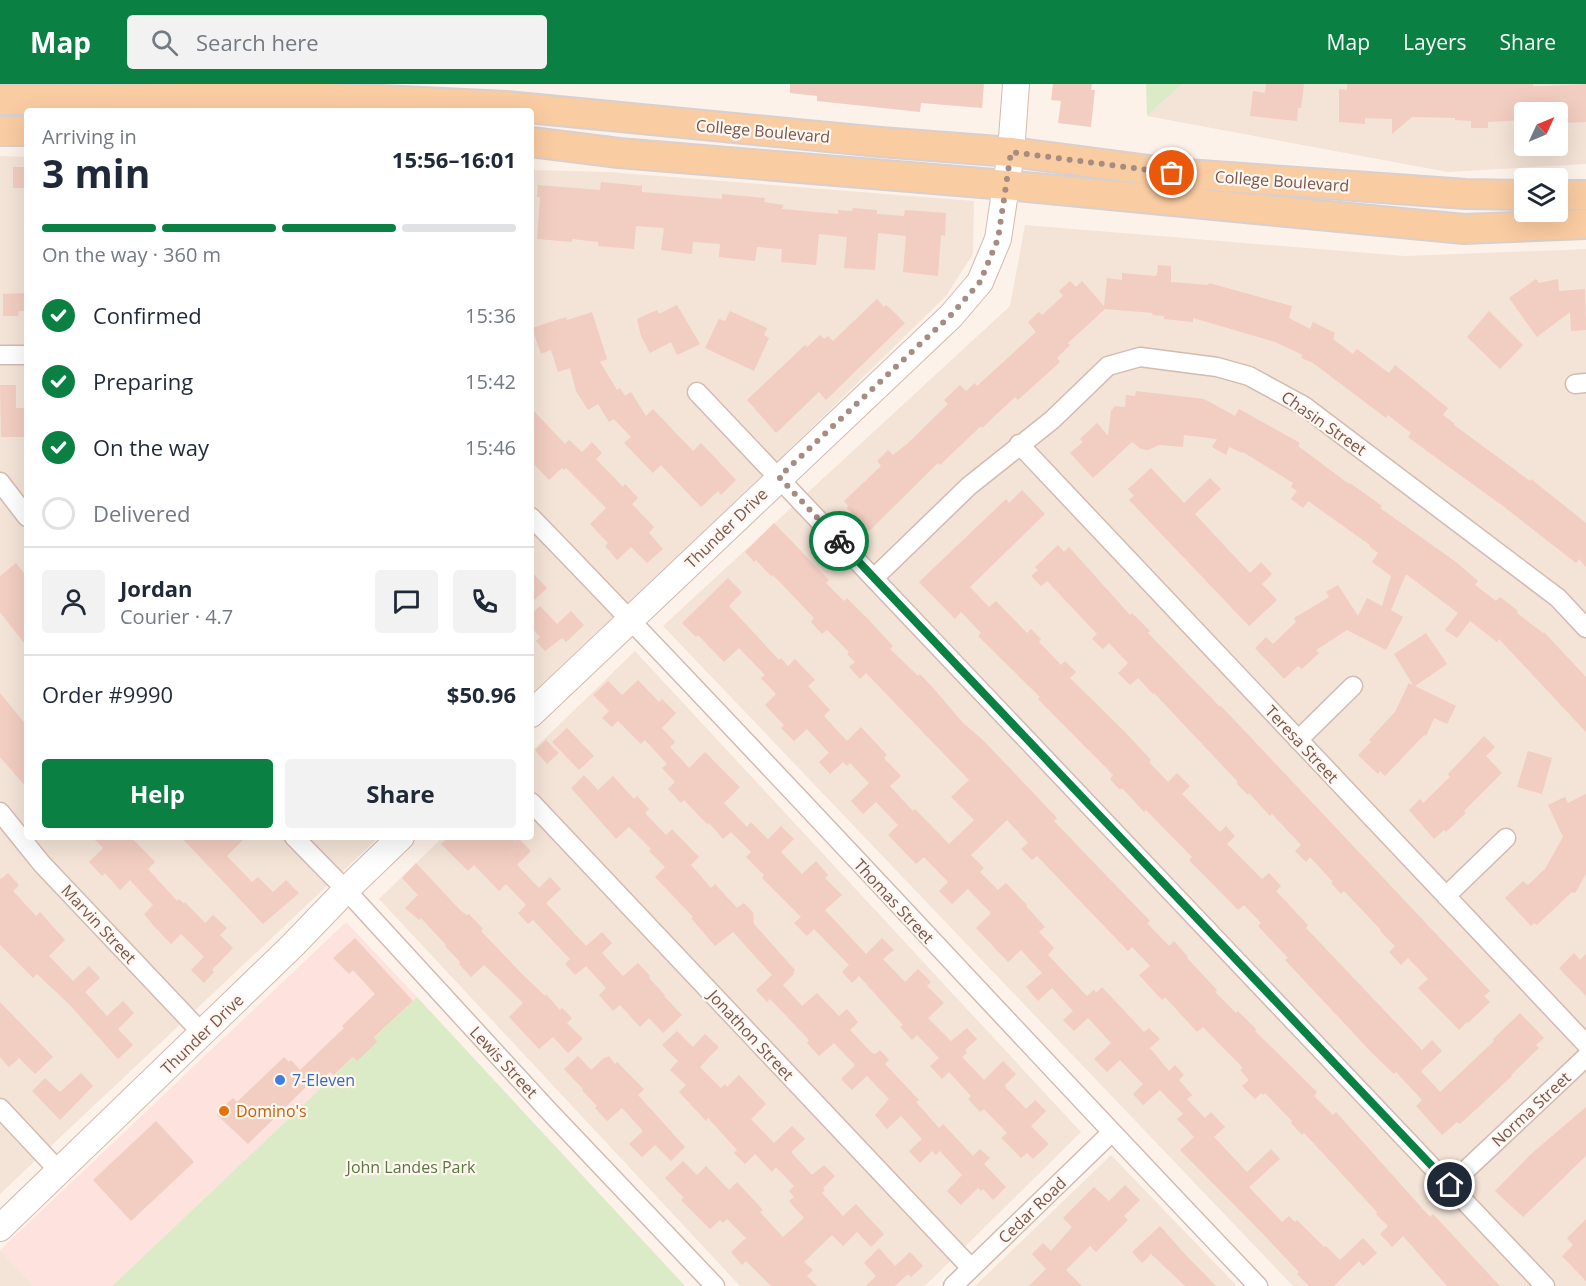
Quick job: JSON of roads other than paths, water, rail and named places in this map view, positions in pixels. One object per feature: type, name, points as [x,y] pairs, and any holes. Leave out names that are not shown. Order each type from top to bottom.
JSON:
[{"type":"main road","name":"College Boulevard","points":[[0,100],[292,98],[465,104],[510,108]]},
{"type":"main road","name":"College Boulevard","points":[[534,110],[1011,152],[1172,173],[1466,194],[1514,195]]},
{"type":"main road","points":[[0,132],[24,131]]},
{"type":"main road","name":"College Boulevard","points":[[534,142],[620,153],[1006,185],[1464,229],[1586,224]]},
{"type":"main road","points":[[1568,195],[1586,195]]},
{"type":"street","name":"Thunder Drive","points":[[534,711],[951,315],[980,282],[998,239],[1011,152],[1016,84]]},
{"type":"street","points":[[0,355],[24,356]]},
{"type":"street","name":"Chasin Street","points":[[874,578],[969,486],[1052,420],[1108,366],[1140,357],[1217,367],[1249,376],[1305,406],[1558,598],[1586,628]]},
{"type":"street","points":[[697,392],[1545,1286]]},
{"type":"street","name":"Teresa Street","points":[[1019,444],[1586,1044]]},
{"type":"street","points":[[0,482],[24,513]]},
{"type":"street","name":"Thomas Street","points":[[534,520],[631,620],[1111,1133],[1258,1286]]},
{"type":"street","points":[[1298,740],[1353,686]]},
{"type":"street","name":"Jonathon Street","points":[[534,805],[971,1268]]},
{"type":"street","name":"Marvin Street","points":[[0,812],[42,864],[202,1033]]},
{"type":"street","points":[[1446,896],[1506,838]]},
{"type":"street","name":"Lewis Street","points":[[297,840],[715,1286]]},
{"type":"street","name":"Thunder Drive","points":[[0,1228],[292,946],[398,840]]},
{"type":"street","name":"Norma Street","points":[[1450,1185],[1586,1057]]},
{"type":"street","points":[[0,1108],[59,1171]]},
{"type":"street","name":"Cedar Road","points":[[953,1286],[1111,1133]]},
{"type":"place","name":"7-Eleven","points":[[280,1080]]},
{"type":"place","name":"Domino's","points":[[224,1111]]},
{"type":"park label","name":"John Landes Park","points":[[411,1167]]}]
